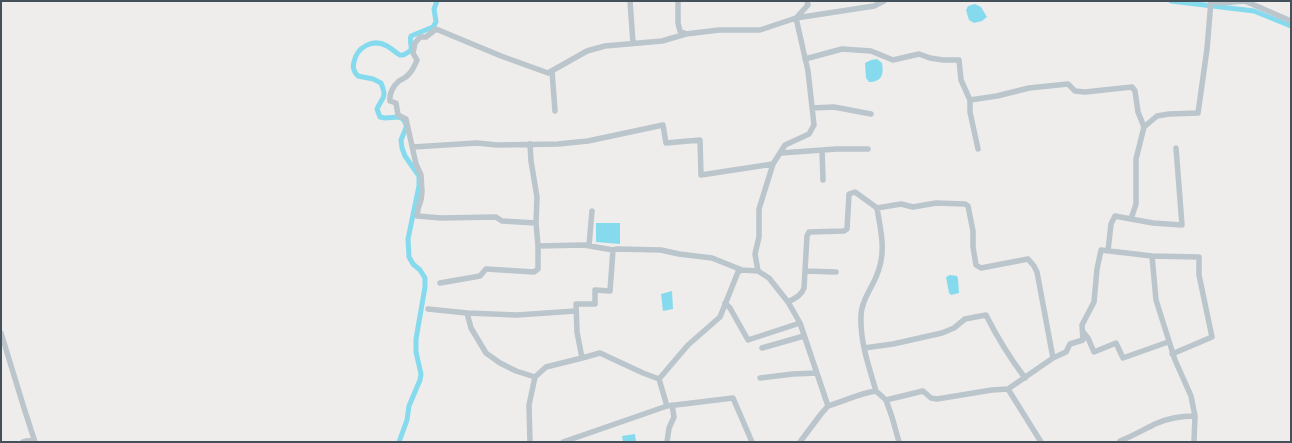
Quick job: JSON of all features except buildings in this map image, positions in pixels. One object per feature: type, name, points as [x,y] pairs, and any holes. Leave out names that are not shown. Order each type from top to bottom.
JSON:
[{"type":"street","points":[[630,1],[633,44]]},
{"type":"street","points":[[678,1],[678,23],[680,31],[686,34]]},
{"type":"street","points":[[796,18],[808,5],[806,1]]},
{"type":"street","points":[[536,223],[502,221],[496,217],[440,218],[418,216],[422,181],[419,168],[416,164],[406,119],[398,115],[396,103],[390,101],[390,97],[392,89],[398,82],[408,76],[415,67],[417,60],[413,53],[415,43],[420,37],[426,37],[436,29],[548,73],[587,51],[605,46],[662,41],[686,34],[719,30],[760,30],[796,18],[874,6],[884,1]]},
{"type":"street","points":[[1144,127],[1158,116],[1198,113],[1207,49],[1211,1],[1221,3],[1245,1],[1291,21]]},
{"type":"street","points":[[758,271],[755,254],[760,237],[759,209],[773,164],[786,145],[809,134],[814,126],[808,71],[796,18]]},
{"type":"street","points":[[805,59],[842,49],[871,51],[893,60],[919,54],[930,58],[943,60],[959,60],[961,80],[970,100],[970,112],[978,149]]},
{"type":"street","points":[[552,70],[556,111]]},
{"type":"street","points":[[970,100],[997,96],[1029,88],[1068,84],[1075,91],[1085,92],[1132,87],[1135,91],[1138,112],[1144,127],[1136,159],[1136,204],[1131,219]]},
{"type":"street","points":[[812,108],[834,107],[872,114]]},
{"type":"street","points":[[413,147],[477,143],[497,145],[588,141],[663,125],[666,143],[700,140],[701,175],[773,164]]},
{"type":"street","points":[[440,283],[480,276],[486,269],[534,272],[538,269],[536,223],[537,197],[531,161],[530,144]]},
{"type":"street","points":[[1108,251],[1110,224],[1114,216],[1153,223],[1182,226],[1176,148]]},
{"type":"street","points":[[781,153],[868,149]]},
{"type":"street","points":[[822,150],[823,180]]},
{"type":"street","points":[[788,302],[803,292],[807,236],[809,232],[844,231],[847,229],[849,194],[854,192],[877,208],[900,204],[913,207],[936,203],[966,204],[968,206],[973,231],[973,246],[976,265],[981,268],[1028,260],[1034,266],[1037,272],[1053,358]]},
{"type":"street","points":[[877,208],[883,248],[881,262],[867,295],[861,315],[864,348],[876,390],[886,400],[899,442]]},
{"type":"street","points":[[589,246],[592,211]]},
{"type":"street","points":[[538,246],[584,245],[613,250],[661,250],[712,258],[742,270],[758,271],[769,278],[788,302],[800,323],[828,406]]},
{"type":"street","points":[[582,358],[577,332],[576,304],[595,304],[595,290],[610,290],[613,250]]},
{"type":"street","points":[[886,400],[923,391],[931,398],[937,399],[992,390],[1008,389],[1053,358],[1066,352],[1070,344],[1083,340],[1082,325],[1094,302],[1097,269],[1101,250],[1152,256],[1199,257],[1199,275],[1212,337],[1172,354]]},
{"type":"street","points":[[1152,256],[1156,300],[1172,354],[1191,396],[1195,416],[1194,442]]},
{"type":"street","points":[[659,379],[688,345],[720,317],[736,276],[738,272],[742,270]]},
{"type":"street","points":[[805,271],[836,272]]},
{"type":"street","points":[[725,303],[730,308],[748,340],[800,323]]},
{"type":"street","points":[[428,309],[467,313],[517,315],[576,311]]},
{"type":"street","points":[[467,313],[470,328],[486,353],[516,372],[535,377]]},
{"type":"street","points":[[864,348],[893,344],[942,333],[954,328],[965,319],[986,315],[996,335],[1014,364],[1025,378]]},
{"type":"street","points":[[1082,331],[1088,338],[1094,352],[1116,343],[1122,358],[1168,342]]},
{"type":"street","points":[[1,333],[35,440],[23,442]]},
{"type":"street","points":[[762,348],[804,336]]},
{"type":"street","points":[[530,442],[529,405],[535,377],[546,367],[600,353],[659,379],[674,417],[669,428],[667,442]]},
{"type":"street","points":[[760,378],[817,373]]},
{"type":"street","points":[[1008,389],[1041,442]]},
{"type":"street","points":[[800,442],[828,406],[876,390]]},
{"type":"street","points":[[563,442],[670,406],[733,398],[752,442]]},
{"type":"street","points":[[1120,441],[1156,424],[1178,417],[1195,416]]},
{"type":"water","points":[[975,4],[981,7],[987,17],[982,21],[974,23],[969,20],[966,10],[968,6]]},
{"type":"water","points":[[877,59],[882,63],[883,71],[881,77],[877,81],[869,82],[866,78],[865,63]]},
{"type":"water","points":[[596,223],[620,223],[620,244],[596,242]]},
{"type":"water","points":[[950,275],[957,276],[959,293],[951,295],[949,293],[946,277]]},
{"type":"water","points":[[672,291],[673,309],[663,311],[661,294]]},
{"type":"water","points":[[635,434],[636,442],[623,442],[622,436]]},
{"type":"waterway","points":[[399,442],[407,420],[409,406],[421,374],[416,352],[416,339],[425,287],[425,278],[409,257],[408,239],[419,186],[419,176],[405,156],[402,148],[401,140],[406,124],[403,119],[398,117],[380,117],[377,109],[384,94],[381,83],[373,79],[358,76],[354,71],[353,66],[358,52],[366,45],[376,43],[382,44],[400,55],[411,50],[411,36],[433,27],[436,22],[434,9],[437,1]]},
{"type":"waterway","points":[[1171,1],[1254,11],[1291,26]]}]
